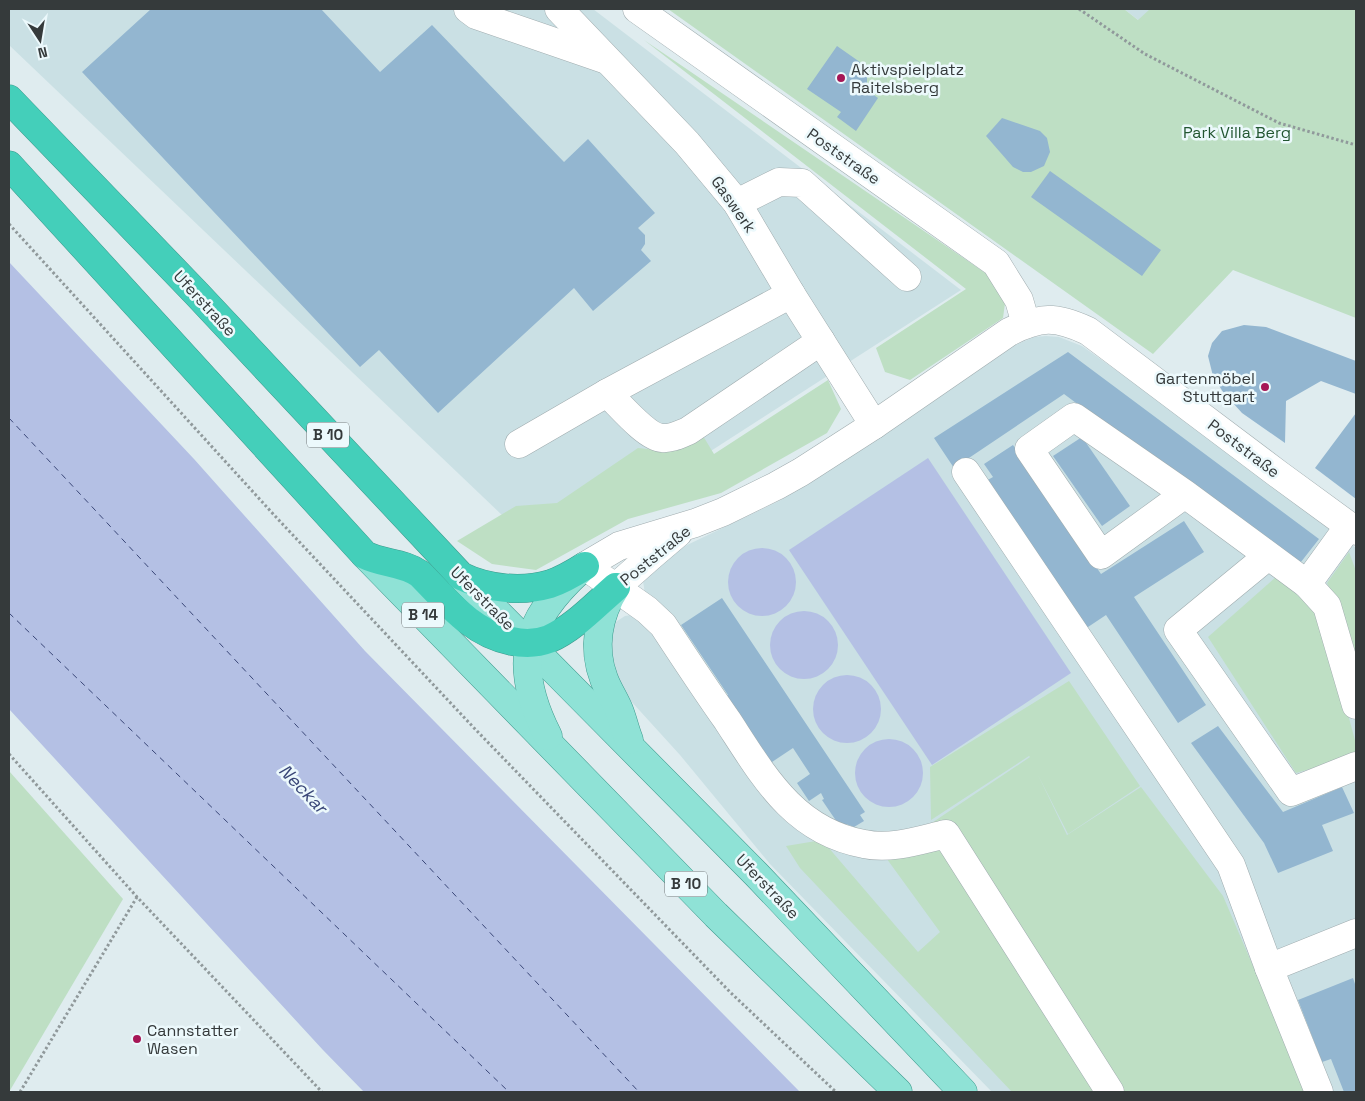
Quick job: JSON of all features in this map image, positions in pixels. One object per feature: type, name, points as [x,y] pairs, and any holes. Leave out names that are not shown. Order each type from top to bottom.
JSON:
[{"type":"highway","name":"Uferstraße","points":[[9,99],[196,293],[462,576]]},
{"type":"highway","points":[[9,166],[365,555],[373,559],[412,568],[464,619],[477,628],[498,638],[528,643],[544,640],[559,633],[588,612],[616,587]]},
{"type":"highway","points":[[462,576],[483,584],[524,588],[550,584],[585,566]]},
{"type":"main road","name":"B 14","points":[[365,555],[481,675]]},
{"type":"main road","points":[[558,754],[544,729],[533,700],[526,663],[528,643],[534,628],[550,601],[585,566]]},
{"type":"main road","name":"Uferstraße","points":[[462,576],[756,874],[963,1092]]},
{"type":"main road","points":[[616,587],[606,603],[600,621],[598,654],[603,678],[619,710],[634,750]]},
{"type":"main road","name":"B 10","points":[[481,675],[716,915],[898,1092]]},
{"type":"street","points":[[468,9],[476,15],[609,61]]},
{"type":"street","name":"Gaswerk","points":[[559,9],[687,143],[737,203],[791,294],[874,425]]},
{"type":"street","name":"Poststraße","points":[[637,9],[996,263],[1019,300],[1026,324]]},
{"type":"street","points":[[737,203],[779,182],[802,183],[906,277]]},
{"type":"street","points":[[519,444],[607,393],[791,294]]},
{"type":"street","name":"Poststraße","points":[[585,566],[619,546],[694,523],[776,486],[874,425],[1009,332],[1026,324],[1049,319],[1068,321],[1088,331],[1353,528]]},
{"type":"street","points":[[607,393],[648,432],[660,438],[672,437],[688,431],[821,341]]},
{"type":"street","points":[[1185,494],[1101,554],[1029,449],[1074,417],[1185,494],[1308,584],[1327,606],[1356,705]]},
{"type":"street","points":[[966,472],[1231,865],[1269,968],[1319,1092]]},
{"type":"street","name":"Poststraße","points":[[616,587],[672,538],[694,523]]},
{"type":"street","points":[[1308,584],[1353,528]]},
{"type":"street","points":[[1268,556],[1178,630],[1291,792],[1356,766]]},
{"type":"street","points":[[585,566],[616,587],[663,625],[767,781],[794,810],[826,831],[846,840],[864,845],[885,846],[909,843],[946,834],[1110,1092]]},
{"type":"street","points":[[1269,968],[1356,933]]},
{"type":"path","points":[[1079,9],[1145,54],[1279,123],[1356,145]]},
{"type":"path","points":[[9,224],[275,516],[475,729],[730,993],[836,1092]]},
{"type":"path","points":[[9,754],[137,897],[322,1092]]},
{"type":"path","points":[[20,1092],[137,897]]},
{"type":"shaded area","points":[[9,9],[593,9],[961,290],[546,557],[9,45]]},
{"type":"shaded area","points":[[1124,9],[1183,9],[1158,35]]},
{"type":"shaded area","points":[[1034,337],[1059,337],[1082,346],[1196,427],[1356,548],[1356,1092],[992,1092],[770,864],[680,755],[620,689],[608,648],[614,623],[625,616],[631,615],[645,594],[643,581],[665,559],[687,545],[779,501],[820,476],[1013,346]]},
{"type":"green space","name":"Park Villa Berg","points":[[668,9],[1124,9],[1138,20],[1150,9],[1356,9],[1356,318],[1233,270],[1153,354]]},
{"type":"green space","points":[[644,40],[987,274],[1006,296],[1003,318],[910,380],[885,372],[876,348],[966,289]]},
{"type":"green space","points":[[828,380],[841,409],[827,433],[721,493],[628,519],[536,570],[492,564],[457,541],[516,506],[557,503],[638,448],[667,451],[700,431],[714,454]]},
{"type":"green space","points":[[1349,552],[1356,571],[1356,665],[1340,610],[1327,583]]},
{"type":"green space","points":[[1277,576],[1322,618],[1356,744],[1356,756],[1296,773],[1208,637]]},
{"type":"green space","points":[[1069,681],[1140,786],[1068,834],[1038,775],[1067,835],[1141,787],[1223,896],[1307,1092],[1012,1092],[800,868],[786,846],[822,840],[918,952],[940,932],[884,855],[1030,757],[931,820],[930,767]]},
{"type":"green space","points":[[9,771],[123,899],[9,1092]]},
{"type":"water","name":"Neckar","points":[[9,262],[194,459],[365,651],[800,1092],[364,1092],[323,1050],[9,709]]},
{"type":"water","points":[[928,458],[1071,673],[932,765],[789,550]]},
{"type":"water","points":[[762,548],[775,551],[786,558],[793,569],[796,582],[793,595],[786,606],[775,613],[762,616],[749,613],[738,606],[731,595],[728,582],[731,569],[738,558],[749,551]]},
{"type":"water","points":[[804,611],[817,614],[828,621],[835,632],[838,645],[835,658],[828,669],[817,676],[804,679],[791,676],[780,669],[773,658],[770,645],[773,632],[780,621],[791,614]]},
{"type":"water","points":[[847,675],[860,678],[871,685],[878,696],[881,709],[878,722],[871,733],[860,740],[847,743],[834,740],[823,733],[816,722],[813,709],[816,696],[823,685],[834,678]]},
{"type":"water","points":[[889,739],[902,742],[913,749],[920,760],[923,773],[920,786],[913,797],[902,804],[889,807],[876,804],[865,797],[858,786],[855,773],[858,760],[865,749],[876,742]]},
{"type":"building","points":[[151,9],[321,9],[380,72],[432,25],[564,162],[588,139],[655,213],[638,228],[645,235],[645,244],[641,250],[651,261],[593,311],[574,288],[438,413],[379,350],[360,367],[82,72]]},
{"type":"building","name":"Aktivspielplatz Raitelsberg","points":[[837,46],[867,67],[867,90],[878,98],[856,131],[837,117],[841,112],[807,89]]},
{"type":"building","points":[[1002,118],[1040,131],[1047,138],[1050,152],[1044,166],[1031,172],[1023,172],[1013,167],[986,136]]},
{"type":"building","points":[[1050,171],[1161,250],[1142,276],[1031,197]]},
{"type":"building","name":"Gartenmöbel Stuttgart","points":[[1244,325],[1266,327],[1356,361],[1356,394],[1321,381],[1286,401],[1285,443],[1242,413],[1223,392],[1213,376],[1208,356],[1212,343],[1222,331]]},
{"type":"building","points":[[1068,352],[1319,539],[1297,567],[1064,394],[954,468],[934,438]]},
{"type":"building","points":[[1356,413],[1356,499],[1315,468]]},
{"type":"building","points":[[1082,437],[1130,506],[1102,526],[1053,456]]},
{"type":"building","points":[[1013,445],[1101,574],[1184,521],[1204,552],[1134,597],[1206,705],[1178,723],[1106,615],[1085,629],[986,481],[993,477],[984,464]]},
{"type":"building","points":[[722,598],[865,812],[860,815],[864,821],[854,827],[846,824],[841,828],[822,800],[824,799],[821,793],[809,801],[797,783],[810,774],[793,748],[769,764],[725,697],[728,695],[681,625]]},
{"type":"building","points":[[1218,726],[1283,812],[1342,787],[1354,813],[1322,825],[1333,851],[1278,873],[1264,843],[1191,743]]},
{"type":"building","points":[[1353,978],[1356,987],[1356,1092],[1344,1092],[1331,1059],[1322,1062],[1298,1000]]},
{"type":"ferry route","points":[[9,418],[639,1092]]},
{"type":"ferry route","points":[[9,613],[509,1092]]},
{"type":"place","name":"Aktivspielplatz Raitelsberg","points":[[841,78]]},
{"type":"place","name":"Gartenmöbel Stuttgart","points":[[1265,387]]},
{"type":"place","name":"Cannstatter Wasen","points":[[137,1039]]}]
